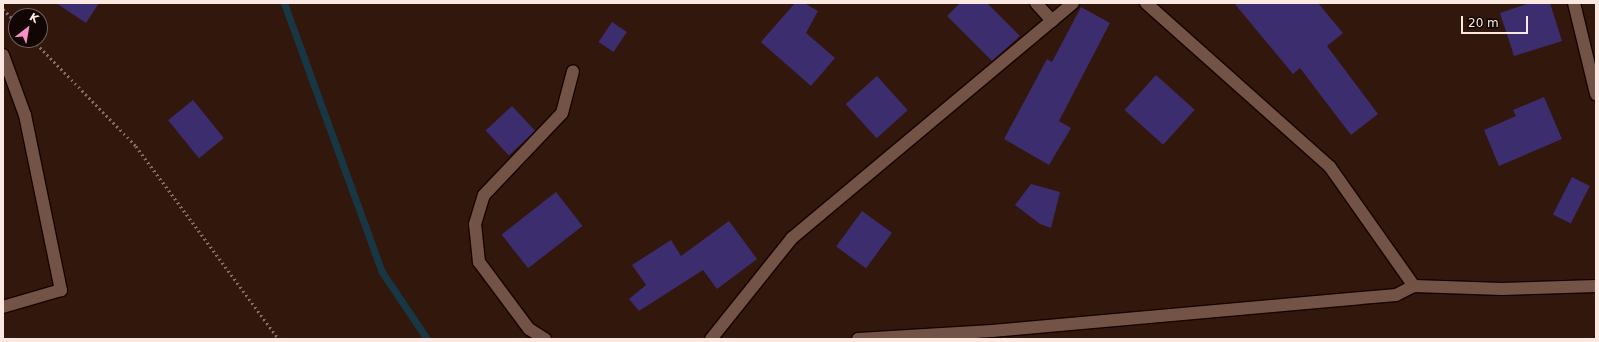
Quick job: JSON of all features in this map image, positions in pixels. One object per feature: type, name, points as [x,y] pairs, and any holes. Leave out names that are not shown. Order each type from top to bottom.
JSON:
[{"type":"street","points":[[1036,3],[1052,21]]},
{"type":"street","points":[[711,339],[792,238],[1073,3]]},
{"type":"street","points":[[1146,3],[1330,167],[1414,286]]},
{"type":"street","points":[[1574,3],[1596,94]]},
{"type":"street","points":[[3,56],[25,115],[61,290],[3,306]]},
{"type":"street","points":[[545,339],[529,329],[478,262],[475,224],[484,195],[562,113],[573,71]]},
{"type":"street","points":[[858,339],[992,331],[1396,295],[1414,286],[1502,289],[1596,286]]},
{"type":"path","points":[[41,48],[136,146],[279,339]]},
{"type":"building","points":[[56,3],[99,3],[86,23]]},
{"type":"building","points":[[795,3],[804,3],[818,11],[806,33],[835,58],[811,86],[761,42]]},
{"type":"building","points":[[960,3],[987,3],[1020,36],[992,61],[947,16]]},
{"type":"building","points":[[1234,3],[1318,3],[1343,33],[1327,46],[1378,114],[1351,135],[1300,68],[1293,74]]},
{"type":"building","points":[[1530,3],[1550,3],[1562,41],[1514,56],[1500,13]]},
{"type":"building","points":[[1081,7],[1110,23],[1059,121],[1071,128],[1049,165],[1004,139],[1047,59],[1052,62]]},
{"type":"building","points":[[612,22],[627,32],[614,52],[599,42]]},
{"type":"building","points":[[1156,75],[1195,110],[1163,145],[1125,110]]},
{"type":"building","points":[[877,76],[908,110],[877,138],[846,104]]},
{"type":"building","points":[[1544,97],[1562,139],[1499,166],[1484,130],[1516,116],[1513,110]]},
{"type":"building","points":[[193,100],[224,138],[199,158],[168,120]]},
{"type":"building","points":[[512,106],[535,131],[509,155],[486,131]]},
{"type":"building","points":[[1572,177],[1590,186],[1571,224],[1553,214]]},
{"type":"building","points":[[1031,184],[1060,192],[1051,228],[1040,224],[1015,205]]},
{"type":"building","points":[[556,192],[582,226],[528,268],[502,234]]},
{"type":"building","points":[[862,211],[892,233],[866,268],[836,247]]},
{"type":"building","points":[[729,221],[757,259],[717,289],[703,270],[639,311],[629,299],[646,285],[632,265],[671,240],[681,256]]},
{"type":"waterway","points":[[284,3],[382,272],[427,339]]}]
